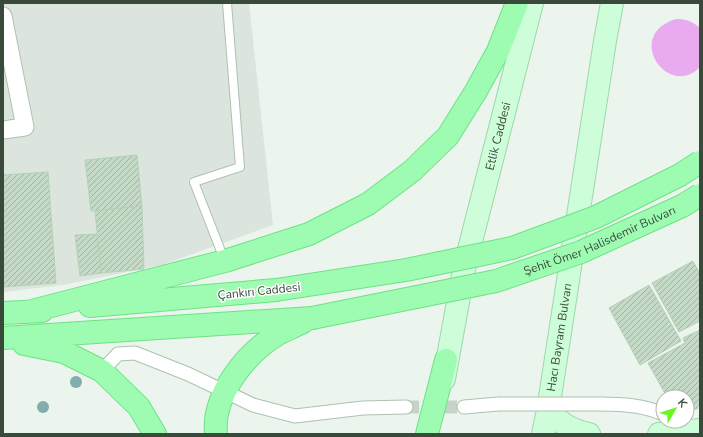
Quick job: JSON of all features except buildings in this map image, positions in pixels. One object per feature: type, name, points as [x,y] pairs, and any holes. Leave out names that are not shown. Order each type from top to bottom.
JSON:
[{"type":"main road","points":[[28,312],[225,261],[309,234],[368,204],[412,171],[448,136],[476,91],[498,51],[517,3]]},
{"type":"main road","name":"Etlik Caddesi","points":[[446,360],[464,269],[532,3]]},
{"type":"main road","name":"Hacı Bayram Bulvarı","points":[[543,434],[548,410],[604,41],[612,3]]},
{"type":"main road","name":"Şehit Ömer Halisdemir Bulvarı","points":[[512,248],[596,217],[680,175],[700,162]]},
{"type":"main road","name":"Şehit Ömer Halisdemir Bulvarı","points":[[312,318],[496,281],[581,252],[682,206],[700,195]]},
{"type":"main road","name":"Çankırı Caddesi","points":[[3,313],[276,290],[406,270],[512,248]]},
{"type":"main road","points":[[3,339],[312,318]]},
{"type":"main road","points":[[216,434],[220,403],[232,377],[252,355],[277,335],[312,318]]},
{"type":"main road","points":[[3,339],[64,352],[102,371],[139,407],[154,434]]},
{"type":"main road","points":[[427,434],[446,360]]},
{"type":"main road","points":[[436,434],[446,360]]},
{"type":"main road","points":[[548,410],[557,421],[567,427],[589,434]]},
{"type":"main road","points":[[659,434],[699,430]]},
{"type":"street","points":[[3,10],[4,3]]},
{"type":"street","points":[[3,16],[25,127],[3,130]]},
{"type":"street","points":[[102,371],[118,354],[135,353],[188,374],[253,405],[295,416],[363,408],[406,407]]},
{"type":"street","points":[[464,406],[498,404],[623,404],[655,411]]},
{"type":"lane","points":[[225,261],[194,182],[240,167],[226,3]]},
{"type":"shaded area","points":[[3,3],[249,3],[273,225],[162,265],[63,285],[3,292]]},
{"type":"shaded area","points":[[676,19],[689,21],[700,28],[700,67],[688,75],[675,76],[664,71],[656,61],[652,50],[653,38],[661,27]]},
{"type":"tunnel","points":[[406,407],[464,407]]}]
